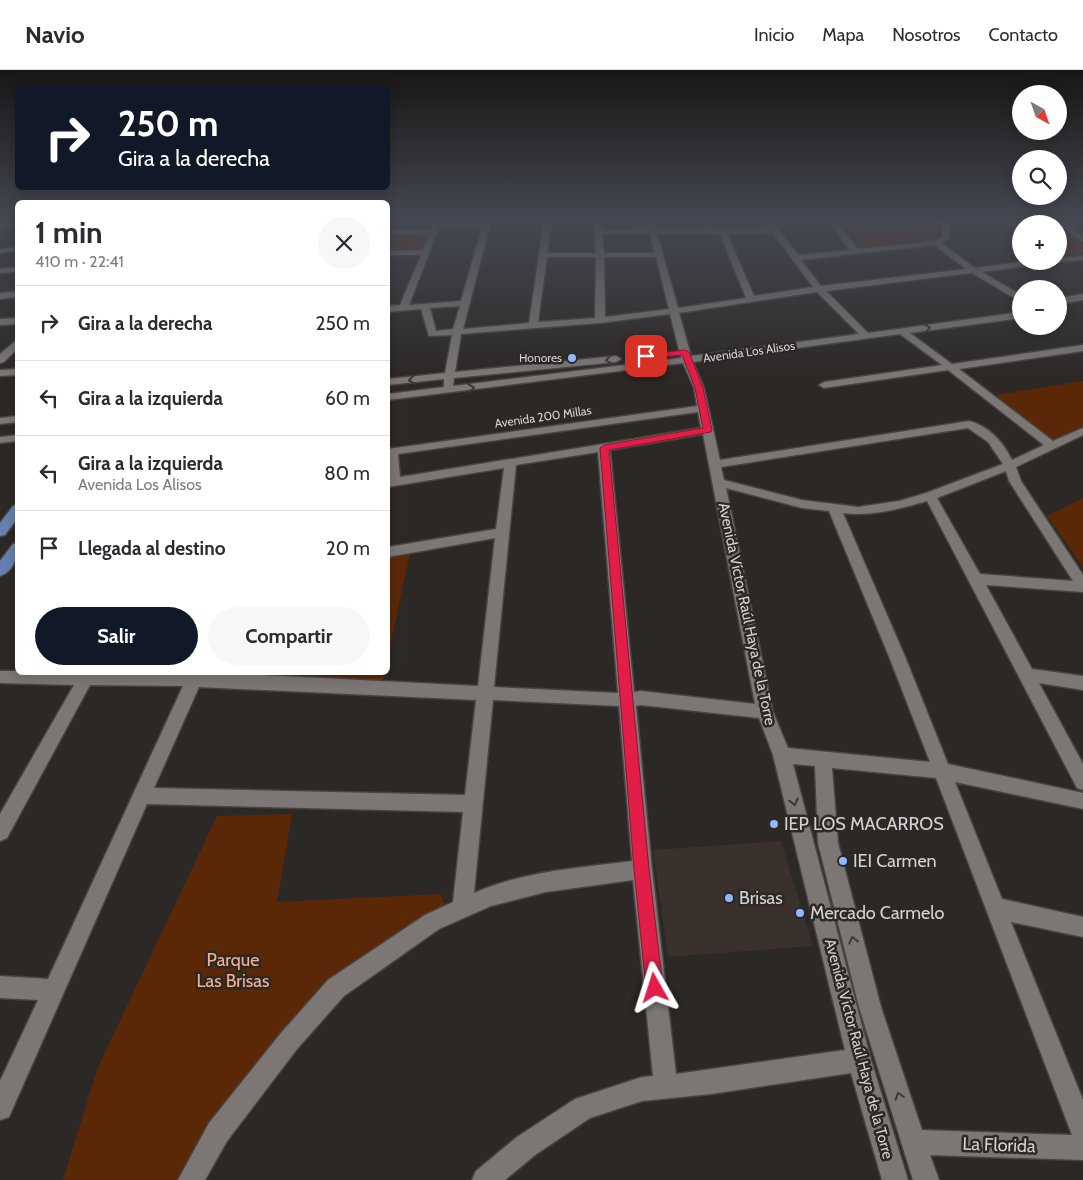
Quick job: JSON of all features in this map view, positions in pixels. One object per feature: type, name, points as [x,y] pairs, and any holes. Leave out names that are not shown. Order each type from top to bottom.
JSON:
[{"type":"main road","points":[[0,532],[15,513]]},
{"type":"main road","points":[[0,571],[15,551]]},
{"type":"street","points":[[403,308],[417,273]]},
{"type":"street","points":[[446,391],[458,332],[474,273]]},
{"type":"street","points":[[534,325],[541,273]]},
{"type":"street","points":[[600,273],[600,320]]},
{"type":"street","name":"Avenida Víctor Raúl Haya de la Torre","points":[[665,273],[686,356],[699,388],[765,712],[782,755],[859,1060],[895,1180]]},
{"type":"street","points":[[740,273],[752,300]]},
{"type":"street","points":[[806,273],[819,289],[863,332]]},
{"type":"street","points":[[425,307],[432,334],[600,320],[950,273]]},
{"type":"street","points":[[978,273],[1012,294]]},
{"type":"street","points":[[0,296],[15,294]]},
{"type":"street","points":[[1067,300],[1083,297]]},
{"type":"street","points":[[390,309],[466,303]]},
{"type":"street","points":[[1067,309],[1083,306]]},
{"type":"street","name":"Avenida Los Alisos","points":[[390,397],[446,391],[863,332],[1012,307]]},
{"type":"street","name":"Avenida Los Alisos","points":[[863,332],[902,331],[1012,316]]},
{"type":"street","points":[[0,322],[15,321]]},
{"type":"street","points":[[902,331],[1052,446]]},
{"type":"street","points":[[0,360],[15,345]]},
{"type":"street","points":[[824,385],[1083,348]]},
{"type":"street","name":"Avenida Los Alisos","points":[[390,382],[686,356]]},
{"type":"street","points":[[0,374],[15,372]]},
{"type":"street","name":"Avenida 200 Millas","points":[[390,451],[703,408]]},
{"type":"street","points":[[0,420],[15,418]]},
{"type":"street","points":[[715,464],[969,424],[976,426],[998,446],[1011,465],[1015,481],[1083,587]]},
{"type":"street","points":[[390,451],[391,483],[708,430]]},
{"type":"street","points":[[718,482],[802,504],[858,511],[900,505],[930,496],[1011,465],[1083,431]]},
{"type":"street","points":[[0,440],[15,438]]},
{"type":"street","points":[[604,448],[642,869],[666,1087]]},
{"type":"street","points":[[462,909],[510,464]]},
{"type":"street","points":[[930,496],[1083,782]]},
{"type":"street","points":[[834,508],[891,641],[1083,1131]]},
{"type":"street","points":[[390,552],[502,532]]},
{"type":"street","points":[[976,579],[1083,587]]},
{"type":"street","points":[[0,677],[88,675],[196,676],[484,693],[627,700],[641,698],[765,712]]},
{"type":"street","points":[[0,832],[88,675]]},
{"type":"street","points":[[1027,675],[1083,683]]},
{"type":"street","points":[[0,1108],[196,676]]},
{"type":"street","points":[[782,755],[942,771],[1083,801]]},
{"type":"street","name":"Avenida Víctor Raúl Haya de la Torre","points":[[822,759],[828,843],[870,1007],[926,1180]]},
{"type":"street","points":[[143,796],[472,804]]},
{"type":"street","points":[[191,1180],[218,1132],[289,1041],[336,988],[432,922],[490,896],[546,882],[642,869]]},
{"type":"street","points":[[996,908],[1083,927]]},
{"type":"street","points":[[0,987],[53,990]]},
{"type":"street","points":[[485,1180],[526,1146],[584,1108],[642,1089],[711,1082],[859,1060]]},
{"type":"street","name":"La Florida","points":[[914,1142],[1083,1148]]},
{"type":"shaded area","name":"Brisas","points":[[781,841],[813,946],[668,957],[653,850]]},
{"type":"green space","points":[[1083,381],[1083,426],[1052,440],[996,395]]},
{"type":"green space","points":[[1083,498],[1083,567],[1047,516]]},
{"type":"green space","points":[[410,553],[390,647],[390,557]]},
{"type":"green space","points":[[253,675],[384,675],[382,683]]},
{"type":"green space","name":"Parque Las Brisas","points":[[292,814],[277,902],[441,894],[445,905],[332,981],[180,1180],[63,1180],[98,1067],[217,816]]},
{"type":"place","name":"Honores","points":[[572,358]]},
{"type":"place","name":"IEP LOS MACARROS","points":[[774,824]]},
{"type":"place","name":"IEI Carmen","points":[[843,861]]},
{"type":"place","name":"Brisas","points":[[729,898]]},
{"type":"place","name":"Mercado Carmelo","points":[[800,913]]},
{"type":"route","points":[[646,356],[685,352],[699,388],[708,430],[604,448],[642,869],[655,988]]}]
